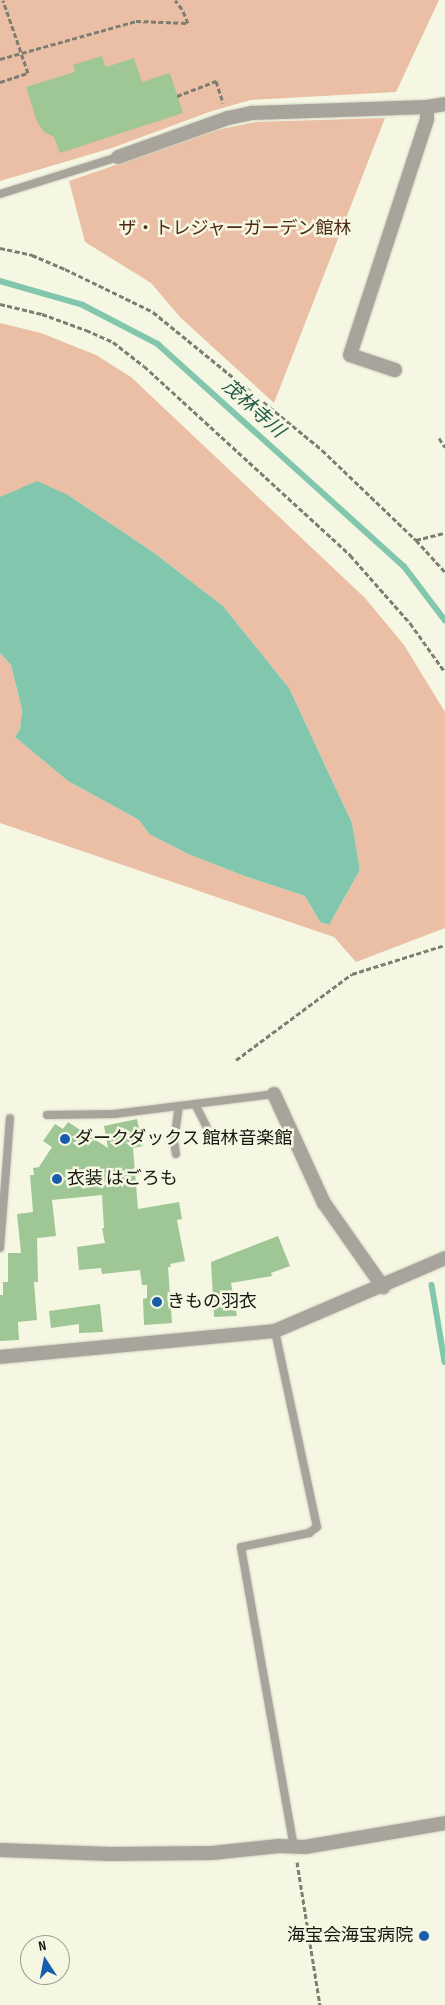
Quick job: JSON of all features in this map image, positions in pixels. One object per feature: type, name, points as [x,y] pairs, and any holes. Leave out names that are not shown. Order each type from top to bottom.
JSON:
[{"type":"street","points":[[118,157],[228,118],[252,113],[427,107],[445,104]]},
{"type":"street","points":[[395,370],[350,356],[427,119],[427,107]]},
{"type":"street","points":[[274,1094],[324,1203],[383,1287]]},
{"type":"street","points":[[0,1357],[275,1331],[383,1287],[445,1258]]},
{"type":"street","points":[[0,1850],[110,1854],[212,1853],[279,1846],[305,1847],[445,1823]]},
{"type":"lane","points":[[0,194],[118,157]]},
{"type":"lane","points":[[47,1115],[114,1114],[274,1094]]},
{"type":"lane","points":[[195,1104],[206,1126]]},
{"type":"lane","points":[[176,1154],[174,1141],[178,1106]]},
{"type":"lane","points":[[0,1248],[10,1118]]},
{"type":"lane","points":[[275,1331],[317,1527],[308,1533],[241,1546],[294,1847]]},
{"type":"path","points":[[0,82],[28,73],[3,0]]},
{"type":"path","points":[[0,59],[136,21],[188,23],[182,8],[175,0]]},
{"type":"path","points":[[177,96],[216,81],[228,118]]},
{"type":"path","points":[[0,248],[32,255],[153,312],[322,450],[416,540],[445,572]]},
{"type":"path","points":[[0,304],[42,314],[86,330],[113,342],[144,366],[350,555],[410,623],[445,672]]},
{"type":"path","points":[[439,438],[445,447]]},
{"type":"path","points":[[416,540],[445,533]]},
{"type":"path","points":[[236,1060],[352,974],[445,945]]},
{"type":"path","points":[[294,1847],[320,2005]]},
{"type":"green space","points":[[0,0],[439,0],[396,92],[251,100],[212,111],[112,148],[0,181]]},
{"type":"green space","name":"ザ・トレジャーガーデン館林","points":[[385,118],[274,403],[181,318],[151,283],[85,242],[69,181],[217,130],[255,122]]},
{"type":"green space","points":[[0,323],[41,333],[96,355],[131,377],[365,598],[404,645],[445,712],[445,928],[356,962],[334,937],[0,823],[0,653],[11,665],[22,710],[20,729],[15,737],[68,781],[139,820],[149,834],[188,854],[247,877],[305,896],[320,922],[329,925],[360,870],[352,823],[289,688],[223,606],[153,552],[68,495],[0,497]]},
{"type":"shaded area","points":[[37,481],[68,495],[153,552],[223,606],[289,688],[352,823],[360,870],[329,925],[320,922],[305,896],[247,877],[188,854],[149,834],[139,820],[68,781],[15,737],[20,729],[22,710],[11,665],[0,653],[0,497]]},
{"type":"building","points":[[102,56],[106,67],[134,58],[142,82],[170,73],[183,113],[60,153],[54,137],[44,132],[37,122],[26,87],[75,72],[73,65]]},
{"type":"building","points":[[137,1119],[143,1146],[133,1148],[138,1209],[179,1202],[182,1219],[177,1220],[185,1261],[170,1264],[171,1267],[168,1267],[172,1323],[144,1325],[143,1299],[147,1298],[147,1285],[142,1285],[140,1270],[102,1274],[101,1268],[79,1270],[77,1247],[105,1243],[102,1228],[104,1228],[102,1195],[52,1200],[56,1236],[37,1238],[38,1282],[34,1282],[37,1320],[18,1322],[19,1340],[0,1341],[0,1295],[3,1295],[3,1282],[8,1282],[8,1253],[21,1253],[17,1214],[33,1212],[30,1175],[34,1175],[33,1168],[39,1167],[52,1147],[43,1141],[55,1124],[63,1129],[68,1122],[108,1148],[104,1126]]},
{"type":"building","points":[[278,1236],[290,1266],[271,1273],[272,1276],[231,1283],[237,1316],[214,1317],[211,1262]]},
{"type":"building","points":[[100,1304],[103,1332],[79,1333],[79,1324],[51,1328],[49,1311]]},
{"type":"waterway","name":"茂林寺川","points":[[0,281],[83,305],[158,344],[404,566],[445,620]]},
{"type":"waterway","points":[[432,1285],[445,1362]]},
{"type":"place","name":"ダークダックス 館林音楽館","points":[[65,1139]]},
{"type":"place","name":"衣装 はごろも","points":[[57,1179]]},
{"type":"place","name":"きもの羽衣","points":[[157,1302]]},
{"type":"place","name":"海宝会海宝病院","points":[[424,1936]]}]
